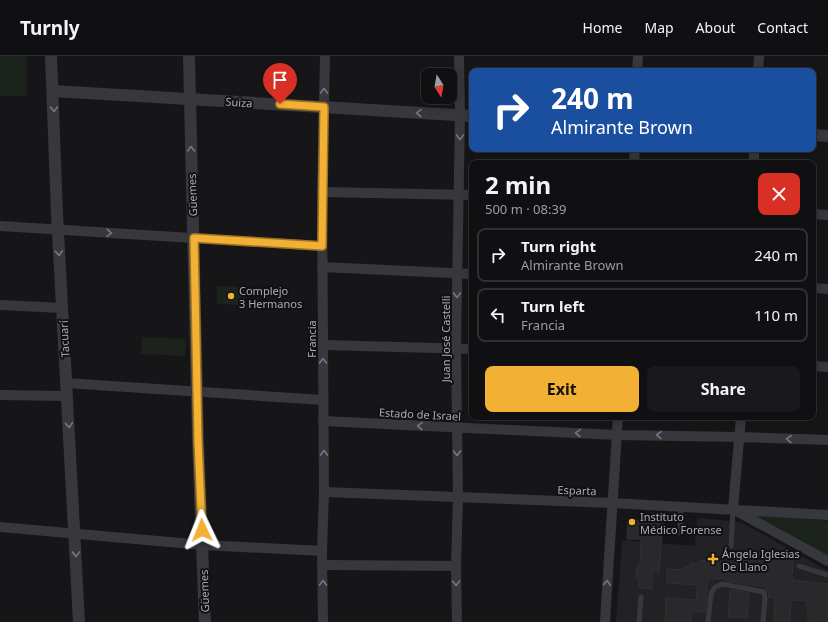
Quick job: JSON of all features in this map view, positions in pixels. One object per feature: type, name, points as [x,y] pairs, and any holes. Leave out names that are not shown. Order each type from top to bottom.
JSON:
[{"type":"street","name":"Tacuarí","points":[[51,56],[58,230],[79,622]]},
{"type":"street","name":"Güemes","points":[[189,56],[197,391],[205,622]]},
{"type":"street","name":"Francia","points":[[323,622],[322,551],[324,492],[324,345],[322,192],[325,56]]},
{"type":"street","name":"Juan José Castelli","points":[[456,622],[458,497],[456,348],[457,273],[459,195],[466,115],[459,56]]},
{"type":"street","points":[[637,68],[638,56]]},
{"type":"street","points":[[758,68],[759,56]]},
{"type":"street","name":"Suiza","points":[[53,91],[466,115]]},
{"type":"street","points":[[816,136],[828,136]]},
{"type":"street","points":[[322,192],[469,195]]},
{"type":"street","points":[[816,214],[828,215]]},
{"type":"street","points":[[0,226],[322,246]]},
{"type":"street","points":[[322,267],[469,274]]},
{"type":"street","points":[[816,288],[828,288]]},
{"type":"street","points":[[0,305],[62,308]]},
{"type":"street","points":[[324,345],[469,349]]},
{"type":"street","points":[[816,366],[828,367]]},
{"type":"street","points":[[66,383],[323,400]]},
{"type":"street","points":[[0,394],[67,396]]},
{"type":"street","points":[[605,622],[618,420]]},
{"type":"street","points":[[741,420],[733,509],[828,561]]},
{"type":"street","name":"Estado de Israel","points":[[324,421],[617,435],[828,440]]},
{"type":"street","name":"Esparta","points":[[324,492],[612,503],[828,515]]},
{"type":"street","points":[[0,527],[203,545],[322,551]]},
{"type":"street","points":[[323,565],[456,566]]},
{"type":"lane","points":[[680,534],[681,507]]},
{"type":"lane","points":[[731,546],[733,509]]},
{"type":"lane","points":[[799,566],[828,575]]},
{"type":"lane","points":[[708,622],[711,594],[715,587],[722,584],[764,592],[763,622]]},
{"type":"lane","points":[[639,622],[641,597]]},
{"type":"shaded area","points":[[0,56],[27,56],[27,96],[0,96]]},
{"type":"shaded area","name":"Complejo 3 Hermanos","points":[[217,286],[245,287],[245,305],[217,304]]},
{"type":"shaded area","points":[[142,337],[186,339],[185,356],[141,354]]},
{"type":"shaded area","points":[[753,514],[828,521],[828,555]]},
{"type":"shaded area","name":"Ángela Iglesias De Llano","points":[[697,518],[741,522],[828,571],[828,622],[616,622],[622,540],[695,546]]},
{"type":"building","points":[[628,520],[663,522],[659,572],[652,572],[652,589],[639,588],[639,577],[636,577],[637,566],[640,566],[641,539],[627,539]]},
{"type":"building","points":[[746,551],[793,556],[792,580],[828,584],[828,622],[808,622],[808,606],[806,606],[806,601],[791,600],[790,622],[774,622],[775,598],[769,598],[768,591],[764,586],[727,581],[727,579],[708,578],[705,612],[692,611],[691,622],[665,622],[666,598],[696,600],[698,585],[667,583],[667,569],[684,570],[684,566],[690,567],[690,563],[700,563],[700,560],[740,563],[740,560],[745,561]]},
{"type":"building","points":[[730,590],[749,593],[747,618],[728,617]]},
{"type":"place","name":"Complejo 3 Hermanos","points":[[231,296]]},
{"type":"place","name":"Instituto Médico Forense","points":[[632,522]]},
{"type":"place","name":"Ángela Iglesias De Llano","points":[[713,559]]},
{"type":"route","points":[[202,530],[198,441],[194,238],[322,246],[324,107],[280,104]]}]
